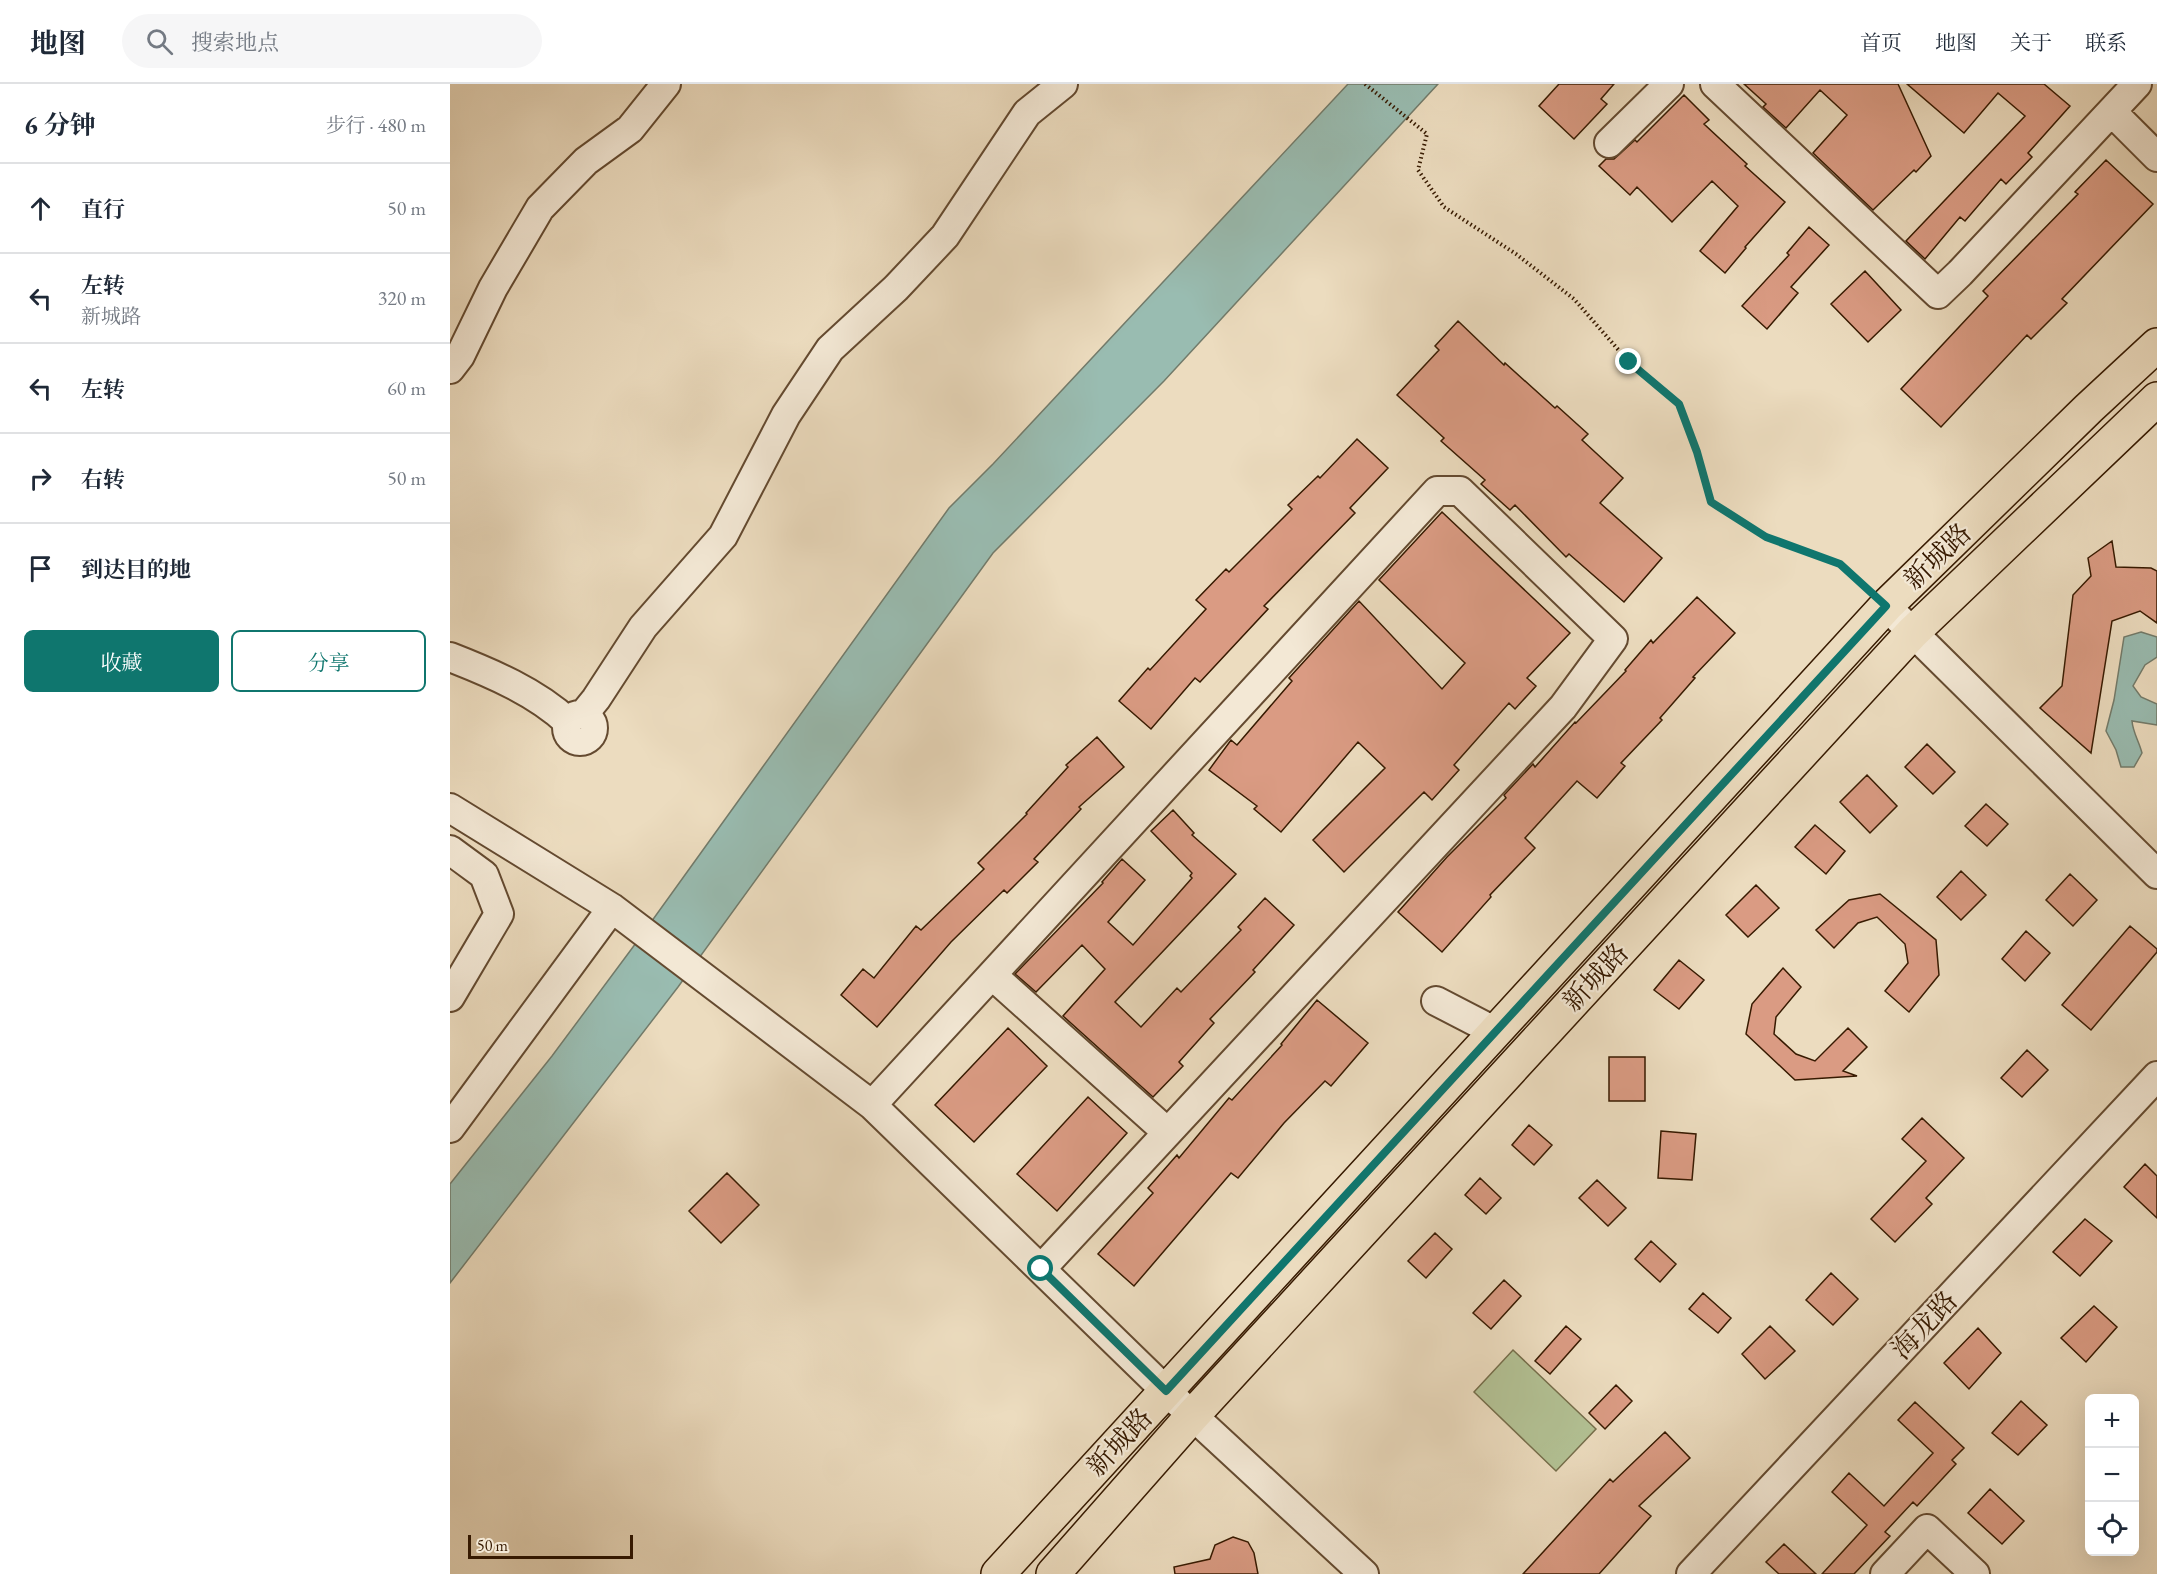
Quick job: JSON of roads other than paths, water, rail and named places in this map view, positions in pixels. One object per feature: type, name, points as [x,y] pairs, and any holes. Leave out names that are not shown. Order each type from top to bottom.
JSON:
[{"type":"main road","name":"新城路","points":[[998,1574],[1886,606],[2157,345]]},
{"type":"main road","name":"新城路","points":[[1053,1574],[1193,1415],[1912,633],[2157,399]]},
{"type":"street","points":[[450,369],[460,356],[493,288],[540,208],[586,161],[630,129],[666,84]]},
{"type":"street","points":[[450,657],[526,692],[575,718],[596,699],[643,627],[723,536],[786,415],[831,349],[896,288],[945,236],[1027,113],[1064,84],[1072,87],[1084,84]]},
{"type":"street","points":[[1608,143],[1669,84]]},
{"type":"street","points":[[1715,84],[1938,294],[2137,84]]},
{"type":"street","points":[[2112,112],[2157,157]]},
{"type":"street","points":[[872,1105],[1437,490],[1460,491],[1612,639],[1563,707],[1041,1269]]},
{"type":"street","points":[[1886,606],[2157,874]]},
{"type":"street","points":[[450,808],[612,908],[872,1105],[1166,1391],[1364,1574]]},
{"type":"street","points":[[450,850],[484,875],[499,914],[450,997]]},
{"type":"street","points":[[450,1128],[612,908]]},
{"type":"street","points":[[992,975],[1167,1132]]},
{"type":"street","points":[[1436,1001],[1496,1032]]},
{"type":"street","name":"海龙路","points":[[1692,1574],[2157,1076]]},
{"type":"street","points":[[1885,1574],[1927,1529],[1975,1574]]},
{"type":"water","points":[[1348,84],[1438,84],[1164,381],[993,553],[678,987],[450,1283],[450,1184],[552,1056],[636,943],[949,508],[993,464]]},
{"type":"water","points":[[2141,632],[2157,637],[2157,657],[2145,665],[2133,686],[2141,697],[2157,704],[2157,725],[2132,721],[2142,753],[2134,767],[2121,767],[2116,750],[2106,731],[2114,700],[2124,637]]}]
